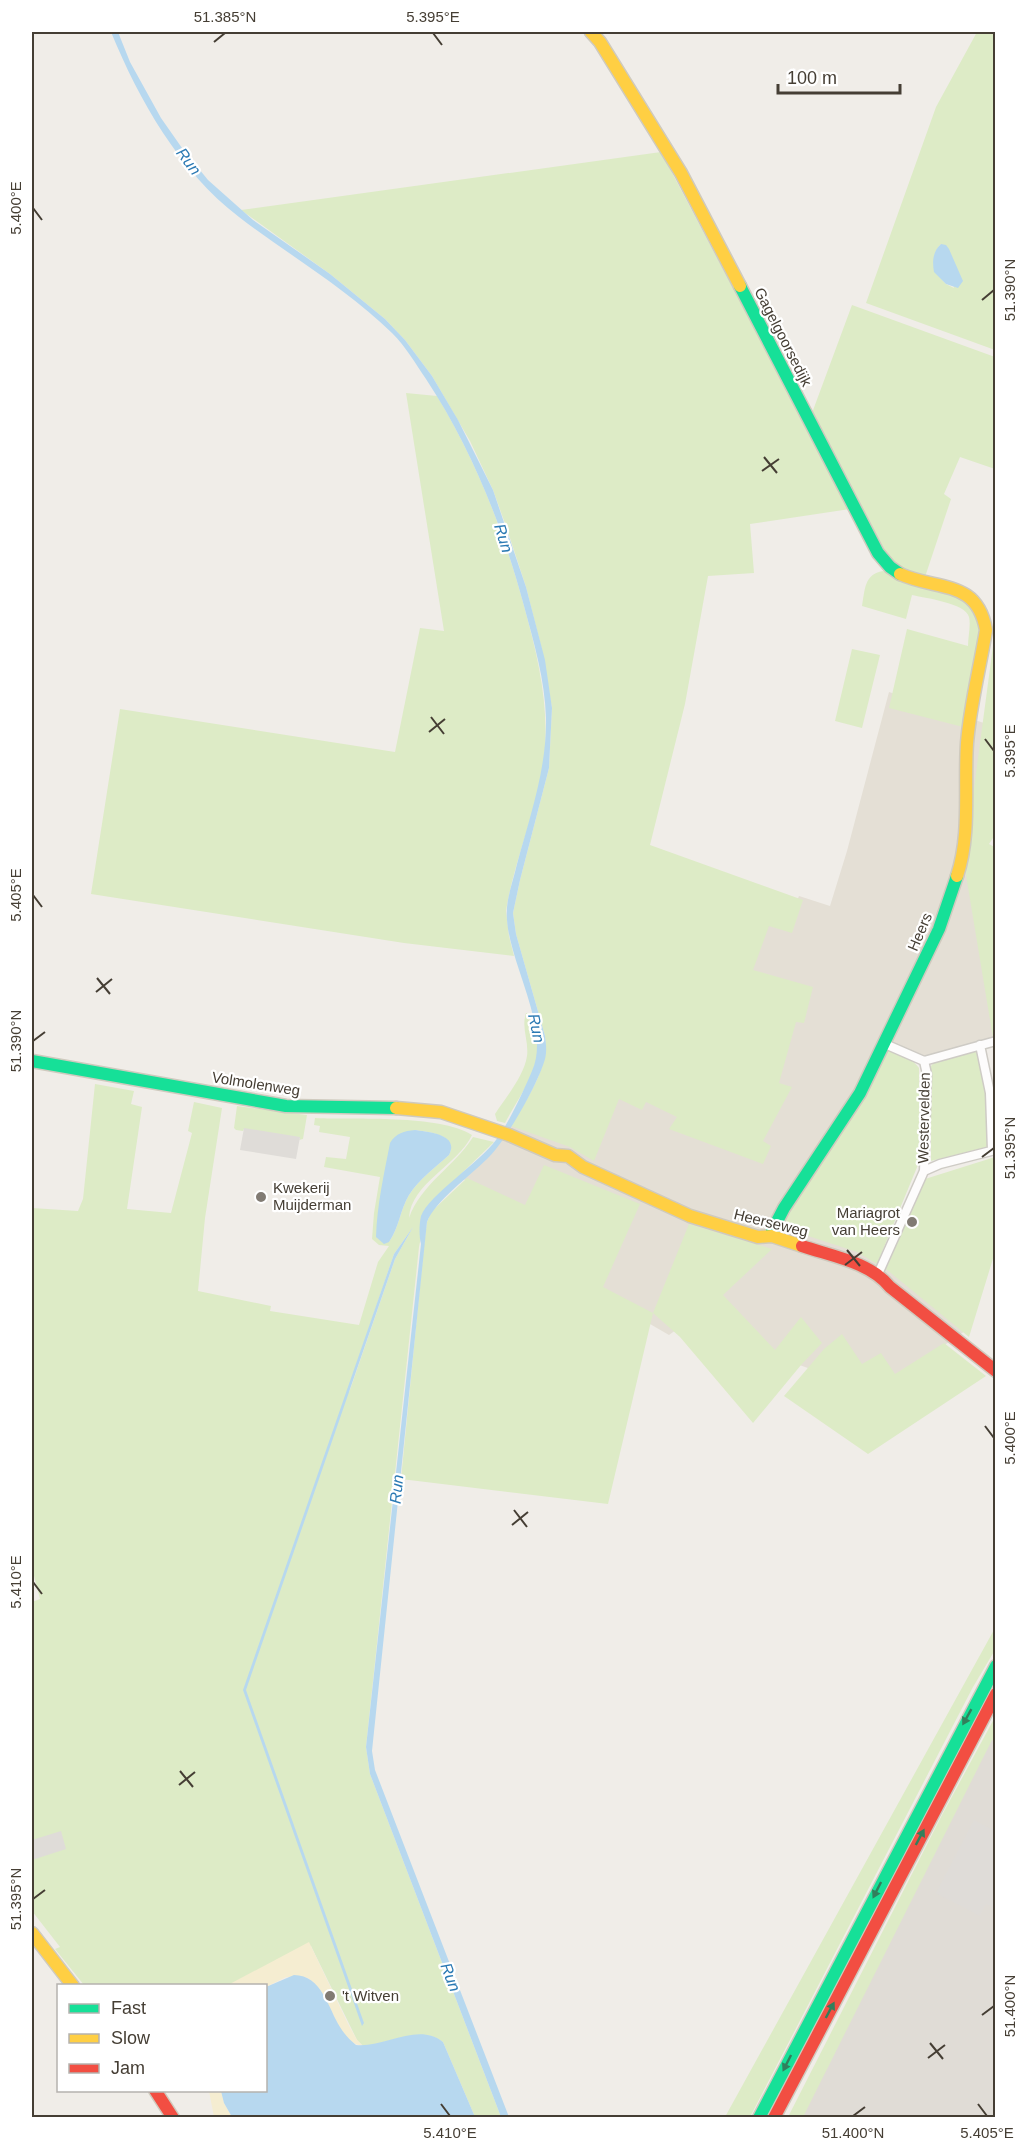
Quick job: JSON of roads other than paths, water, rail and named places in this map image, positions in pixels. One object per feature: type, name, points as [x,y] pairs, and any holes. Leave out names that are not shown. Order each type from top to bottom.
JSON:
[{"type":"main road","name":"Gagelgoorsedijk","points":[[591,32],[638,101],[681,173],[878,553],[898,573],[968,595],[986,610]]},
{"type":"main road","name":"Heers","points":[[772,1236],[772,1231],[784,1208],[860,1093],[939,929],[961,864],[965,826],[967,742],[986,630],[986,610]]},
{"type":"main road","name":"Volmolenweg","points":[[32,1061],[286,1106],[421,1109],[441,1112],[476,1124]]},
{"type":"main road","name":"Heerseweg","points":[[476,1124],[509,1135],[555,1155],[572,1168],[583,1167],[690,1216],[759,1237],[772,1236],[878,1274],[890,1287],[996,1371]]},
{"type":"main road","points":[[759,2118],[996,1666]]},
{"type":"main road","points":[[774,2118],[996,1694]]},
{"type":"main road","points":[[32,1933],[71,1984]]},
{"type":"main road","points":[[156,2092],[173,2118]]},
{"type":"street","name":"Westervelden","points":[[885,1044],[924,1061],[996,1041]]},
{"type":"street","points":[[924,1171],[940,1164],[994,1150],[990,1092],[980,1045]]},
{"type":"street","name":"Westervelden","points":[[878,1274],[924,1171],[927,1074],[924,1061]]},
{"type":"water","name":"Run","points":[[111,32],[118,32],[130,62],[161,118],[208,180],[253,220],[330,274],[385,319],[405,340],[432,376],[458,420],[493,490],[526,587],[545,660],[552,708],[549,768],[513,913],[516,934],[545,1036],[546,1056],[529,1097],[495,1151],[445,1197],[427,1222],[372,1751],[375,1770],[509,2117],[501,2117],[370,1774],[366,1747],[421,1244],[421,1216],[434,1198],[496,1140],[520,1098],[537,1054],[537,1036],[510,938],[507,906],[537,792],[544,755],[546,718],[541,676],[532,634],[506,546],[484,488],[443,406],[406,349],[356,301],[217,199],[163,133],[134,83]]},
{"type":"water","points":[[941,244],[946,245],[949,249],[963,281],[958,288],[946,284],[934,272],[934,257]]},
{"type":"water","points":[[415,1130],[447,1138],[451,1148],[449,1155],[413,1189],[392,1237],[384,1244],[376,1237],[381,1190],[390,1143],[401,1133]]},
{"type":"water","points":[[413,1227],[395,1259],[246,1690],[364,2023],[362,2026],[243,1690],[394,1254]]},
{"type":"water","name":"'t Witven","points":[[294,1975],[304,1976],[311,1980],[323,1994],[342,2030],[356,2045],[423,2034],[443,2042],[475,2117],[232,2117],[224,2103],[221,2092],[267,2092],[267,1987]]},
{"type":"place","name":"Kwekerij Muijderman","points":[[261,1197]]},
{"type":"place","name":"Mariagrot van Heers","points":[[912,1222]]},
{"type":"place","name":"'t Witven","points":[[330,1996]]}]
